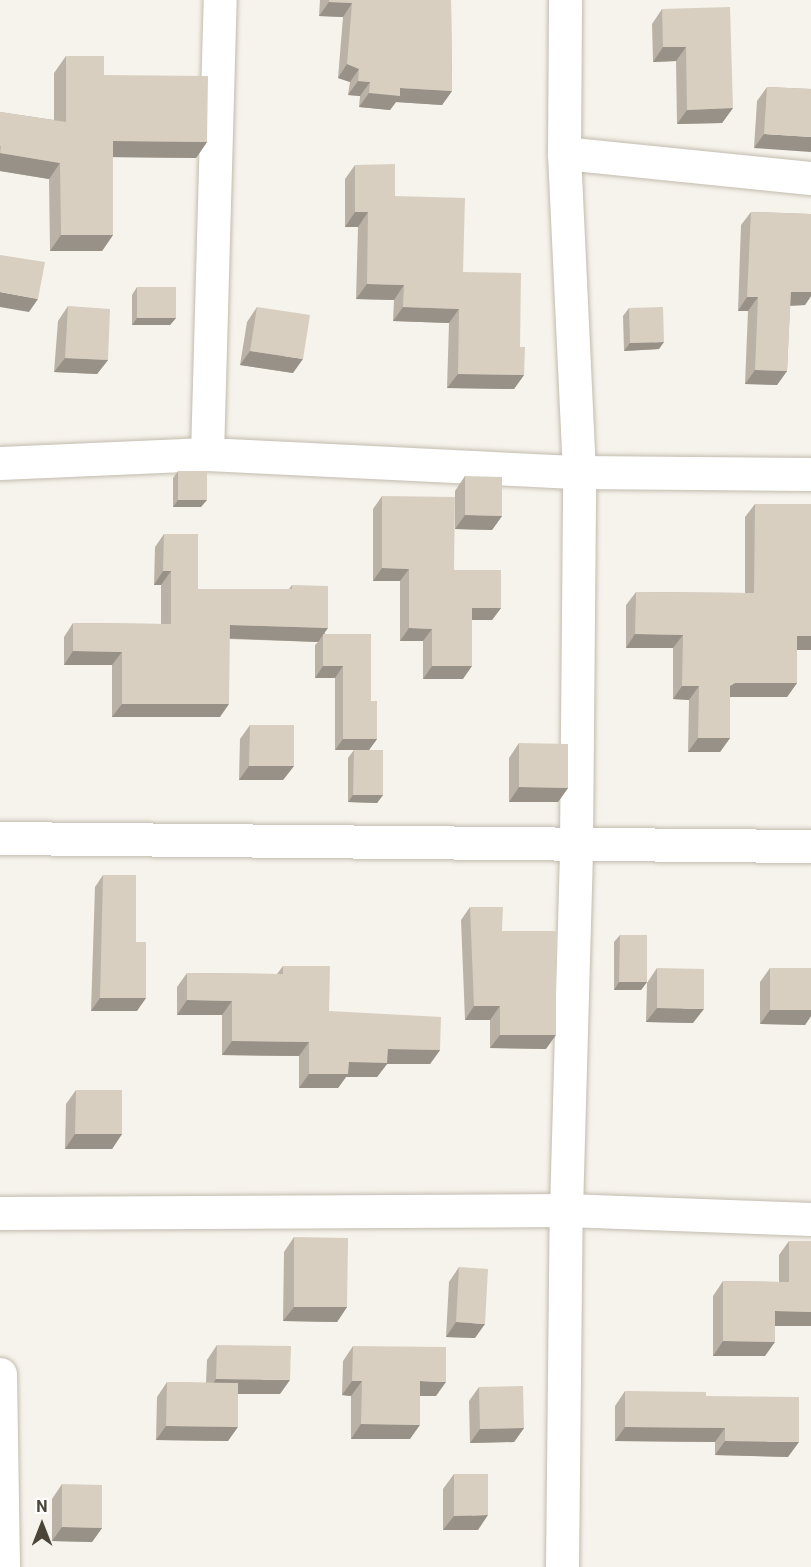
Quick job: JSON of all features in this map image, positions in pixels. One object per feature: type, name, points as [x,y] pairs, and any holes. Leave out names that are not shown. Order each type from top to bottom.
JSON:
[{"type":"street","points":[[207,454],[220,0]]},
{"type":"street","points":[[562,1567],[566,1210],[576,844],[579,472],[564,153],[565,0]]},
{"type":"street","points":[[564,153],[811,178]]},
{"type":"street","points":[[0,463],[207,454],[579,472],[811,474]]},
{"type":"street","points":[[0,838],[811,846]]},
{"type":"street","points":[[0,1213],[566,1210],[811,1219]]},
{"type":"street","points":[[0,1374],[3,1567]]},
{"type":"building","points":[[329,0],[451,0],[452,91],[400,88],[400,96],[369,93],[370,82],[358,81],[359,69],[347,64],[352,3],[329,2]]},
{"type":"building","points":[[730,7],[733,108],[687,110],[686,47],[663,47],[662,9]]},
{"type":"building","points":[[66,56],[104,56],[104,75],[208,76],[207,142],[113,141],[113,235],[61,235],[60,163],[0,153],[0,112],[66,122]]},
{"type":"building","points":[[767,87],[811,89],[811,137],[764,134]]},
{"type":"building","points":[[395,164],[395,196],[465,198],[463,272],[521,273],[520,347],[525,347],[524,375],[458,374],[459,309],[403,307],[404,285],[367,284],[368,212],[355,212],[355,165]]},
{"type":"building","points":[[751,212],[811,214],[811,292],[791,292],[787,371],[755,370],[758,297],[747,297]]},
{"type":"building","points":[[0,255],[45,262],[38,299],[0,292]]},
{"type":"building","points":[[137,287],[176,287],[176,318],[137,318]]},
{"type":"building","points":[[68,306],[110,309],[108,360],[65,358]]},
{"type":"building","points":[[257,307],[310,315],[303,359],[250,351]]},
{"type":"building","points":[[663,307],[664,342],[630,343],[629,308]]},
{"type":"building","points":[[178,471],[207,471],[207,500],[178,500]]},
{"type":"building","points":[[465,476],[502,477],[502,516],[465,515]]},
{"type":"building","points":[[382,496],[455,497],[454,570],[501,570],[501,608],[472,608],[472,666],[432,666],[432,629],[409,628],[409,569],[382,568]]},
{"type":"building","points":[[755,504],[811,504],[811,636],[797,636],[797,683],[735,683],[730,686],[730,738],[698,738],[699,686],[682,686],[683,635],[635,634],[636,592],[754,593]]},
{"type":"building","points":[[164,534],[198,534],[198,589],[292,589],[292,585],[328,586],[328,628],[230,625],[229,704],[122,704],[122,652],[73,651],[73,623],[171,624],[171,571],[163,571]]},
{"type":"building","points":[[323,634],[371,634],[371,701],[377,701],[377,739],[343,739],[343,666],[323,666]]},
{"type":"building","points":[[250,725],[294,725],[294,766],[249,766]]},
{"type":"building","points":[[519,743],[568,744],[568,788],[519,787]]},
{"type":"building","points":[[354,750],[383,750],[383,795],[353,795]]},
{"type":"building","points":[[103,875],[136,875],[136,942],[146,942],[146,998],[100,998]]},
{"type":"building","points":[[470,907],[503,907],[502,931],[556,931],[556,1035],[500,1035],[500,1006],[474,1006]]},
{"type":"building","points":[[620,935],[647,935],[647,982],[619,982]]},
{"type":"building","points":[[283,966],[330,966],[329,1011],[441,1017],[440,1050],[388,1049],[387,1063],[349,1062],[348,1074],[309,1074],[309,1042],[232,1041],[232,1001],[187,1000],[187,973],[283,974]]},
{"type":"building","points":[[657,968],[704,969],[704,1009],[657,1008]]},
{"type":"building","points":[[770,968],[811,968],[811,1010],[770,1010]]},
{"type":"building","points":[[76,1090],[122,1090],[122,1134],[75,1134]]},
{"type":"building","points":[[294,1237],[348,1238],[347,1307],[294,1307]]},
{"type":"building","points":[[789,1241],[811,1241],[811,1312],[775,1311],[775,1342],[723,1341],[723,1281],[789,1282]]},
{"type":"building","points":[[459,1267],[488,1269],[485,1324],[456,1322]]},
{"type":"building","points":[[217,1345],[291,1346],[290,1380],[216,1379]]},
{"type":"building","points":[[353,1346],[446,1347],[446,1382],[420,1381],[420,1425],[361,1424],[362,1381],[352,1381]]},
{"type":"building","points":[[167,1382],[238,1383],[238,1427],[166,1426]]},
{"type":"building","points":[[523,1386],[524,1428],[480,1429],[479,1387]]},
{"type":"building","points":[[625,1391],[706,1392],[706,1396],[799,1397],[799,1442],[725,1441],[725,1428],[625,1427]]},
{"type":"building","points":[[454,1474],[488,1474],[488,1515],[454,1516]]},
{"type":"building","points":[[62,1484],[102,1485],[102,1528],[62,1527]]}]
